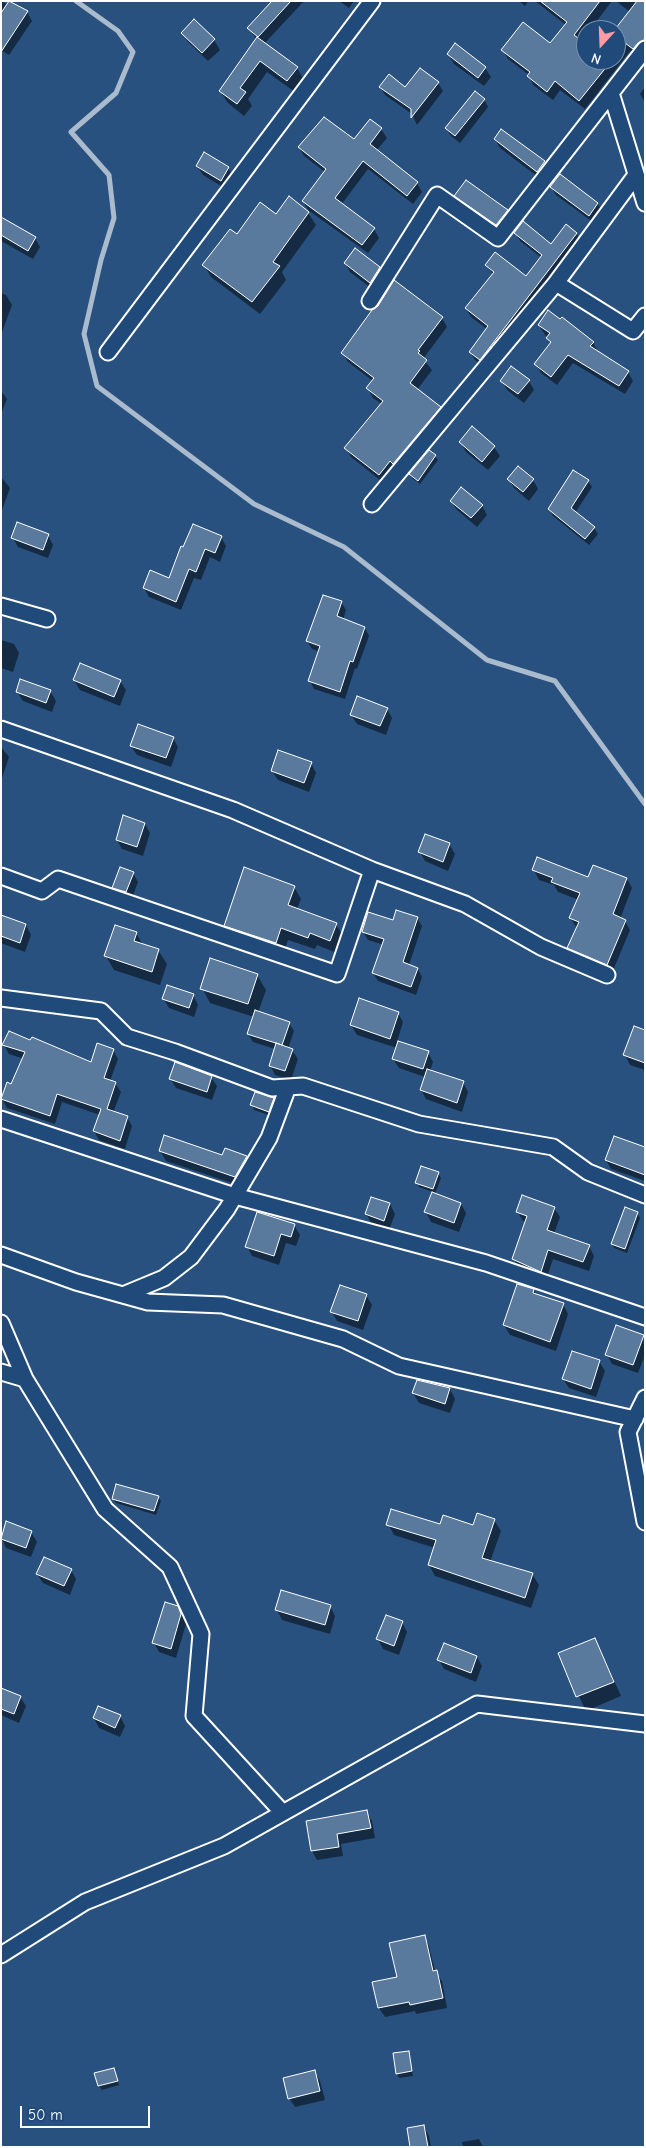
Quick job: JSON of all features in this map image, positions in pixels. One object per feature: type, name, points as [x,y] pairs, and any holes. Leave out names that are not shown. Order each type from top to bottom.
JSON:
[{"type":"street","points":[[108,352],[372,1]]},
{"type":"street","points":[[370,301],[437,195],[498,238],[645,49]]},
{"type":"street","points":[[610,93],[645,203]]},
{"type":"street","points":[[372,504],[556,283],[636,175]]},
{"type":"street","points":[[556,283],[633,330],[645,316]]},
{"type":"street","points":[[1,606],[47,619]]},
{"type":"street","points":[[1,729],[234,810],[372,870],[465,904],[541,947],[607,976]]},
{"type":"street","points":[[1,876],[42,891],[58,878],[337,974],[372,870]]},
{"type":"street","points":[[1,998],[100,1011],[127,1037],[175,1052],[272,1088],[303,1086],[419,1124],[553,1147],[588,1172],[645,1195]]},
{"type":"street","points":[[123,1295],[164,1278],[191,1257],[234,1196],[269,1138],[288,1087]]},
{"type":"street","points":[[1,1118],[234,1196],[486,1263],[645,1317]]},
{"type":"street","points":[[1,1255],[76,1282],[148,1302],[223,1306],[343,1339],[399,1366],[635,1419]]},
{"type":"street","points":[[1,1323],[25,1379],[104,1509],[170,1567],[201,1634],[194,1716],[283,1814]]},
{"type":"street","points":[[1,1372],[25,1379]]},
{"type":"street","points":[[645,1398],[628,1432],[645,1522]]},
{"type":"street","points":[[1,1955],[85,1902],[224,1846],[476,1704],[645,1724]]},
{"type":"building","points":[[9,1],[28,11],[1,52],[1,13]]},
{"type":"building","points":[[272,1],[291,1],[258,37],[247,28]]},
{"type":"building","points":[[540,1],[600,1],[585,20],[576,20],[576,32],[574,35],[576,36],[576,70],[604,70],[579,101],[555,81],[547,92],[527,76],[530,72],[501,50],[523,22],[550,43],[567,22]]},
{"type":"building","points":[[637,1],[645,1],[645,40],[638,43],[633,49],[626,44],[626,20],[622,20]]},
{"type":"building","points":[[194,19],[215,39],[202,53],[181,33]]},
{"type":"building","points":[[257,37],[298,67],[287,81],[260,61],[240,88],[246,92],[237,104],[219,91]]},
{"type":"building","points":[[455,43],[486,67],[478,78],[447,54]]},
{"type":"building","points":[[420,68],[439,82],[411,118],[411,109],[379,87],[389,74],[405,87]]},
{"type":"building","points":[[475,91],[485,99],[455,136],[445,128]]},
{"type":"building","points":[[324,117],[354,139],[370,119],[382,128],[370,144],[418,182],[407,196],[363,161],[335,198],[375,228],[362,245],[302,201],[326,169],[298,147]]},
{"type":"building","points":[[501,129],[545,161],[537,172],[494,139]]},
{"type":"building","points":[[204,152],[229,167],[221,181],[196,166]]},
{"type":"building","points":[[560,174],[598,203],[589,216],[550,187]]},
{"type":"building","points":[[466,180],[508,210],[496,225],[454,196]]},
{"type":"building","points":[[289,196],[309,212],[273,262],[280,266],[252,302],[202,265],[230,229],[237,234],[260,202],[276,214]]},
{"type":"building","points":[[1,217],[36,237],[28,251],[1,235]]},
{"type":"building","points":[[523,221],[551,244],[566,224],[577,233],[480,360],[469,352],[488,326],[465,308],[494,272],[485,265],[495,252],[526,276],[542,255],[514,233]]},
{"type":"building","points":[[355,248],[380,267],[370,283],[344,263]]},
{"type":"building","points":[[394,280],[443,317],[418,350],[420,351],[418,353],[427,360],[410,383],[441,407],[393,464],[390,461],[379,475],[344,448],[383,401],[366,388],[374,378],[341,353],[372,310],[378,306]]},
{"type":"building","points":[[548,310],[560,319],[562,317],[594,342],[590,346],[629,371],[619,386],[568,355],[551,377],[534,364],[551,342],[546,338],[550,333],[538,325]]},
{"type":"building","points":[[511,366],[530,380],[518,394],[500,381]]},
{"type":"building","points":[[472,426],[495,446],[482,462],[459,442]]},
{"type":"building","points":[[429,450],[436,455],[418,481],[409,474]]},
{"type":"building","points":[[518,466],[534,479],[523,492],[507,479]]},
{"type":"building","points":[[573,470],[589,480],[571,508],[595,527],[585,539],[548,509]]},
{"type":"building","points":[[461,487],[483,505],[471,518],[450,501]]},
{"type":"building","points":[[17,522],[49,534],[43,550],[11,538]]},
{"type":"building","points":[[193,524],[222,536],[215,553],[205,549],[196,572],[189,569],[176,602],[143,588],[150,570],[169,578],[181,546],[183,547]]},
{"type":"building","points":[[323,595],[342,601],[337,616],[365,627],[353,662],[350,661],[340,692],[308,681],[320,646],[306,641]]},
{"type":"building","points":[[80,663],[121,680],[114,697],[73,680]]},
{"type":"building","points":[[20,679],[51,690],[46,703],[16,692]]},
{"type":"building","points":[[357,696],[388,708],[380,726],[350,715]]},
{"type":"building","points":[[138,724],[174,737],[166,758],[130,746]]},
{"type":"building","points":[[278,750],[312,762],[304,783],[271,771]]},
{"type":"building","points":[[123,815],[145,823],[137,847],[116,840]]},
{"type":"building","points":[[425,834],[450,843],[443,862],[418,852]]},
{"type":"building","points":[[537,857],[588,877],[593,865],[627,878],[613,914],[626,920],[607,965],[567,948],[579,922],[569,918],[580,893],[551,882],[553,878],[532,870]]},
{"type":"building","points":[[120,867],[134,872],[126,892],[112,888]]},
{"type":"building","points":[[244,867],[295,886],[288,905],[337,923],[330,941],[310,933],[308,938],[281,928],[276,943],[224,926]]},
{"type":"building","points":[[396,910],[418,917],[403,962],[418,968],[411,987],[372,973],[384,939],[362,932],[368,912],[393,920]]},
{"type":"building","points":[[1,915],[26,924],[20,943],[1,936]]},
{"type":"building","points":[[115,925],[137,932],[134,941],[159,949],[152,972],[104,956]]},
{"type":"building","points":[[210,958],[258,974],[248,1004],[200,989]]},
{"type":"building","points":[[167,985],[194,994],[189,1008],[162,999]]},
{"type":"building","points":[[359,998],[399,1012],[390,1039],[350,1025]]},
{"type":"building","points":[[255,1010],[290,1022],[282,1045],[247,1034]]},
{"type":"building","points":[[634,1026],[645,1030],[645,1063],[623,1055]]},
{"type":"building","points":[[9,1031],[30,1040],[32,1037],[91,1062],[97,1043],[114,1049],[104,1078],[116,1082],[107,1109],[128,1116],[120,1141],[93,1131],[101,1109],[57,1094],[50,1116],[1,1099],[7,1082],[11,1084],[25,1052],[2,1045]]},
{"type":"building","points":[[398,1041],[429,1051],[423,1069],[392,1059]]},
{"type":"building","points":[[276,1043],[293,1049],[285,1071],[269,1066]]},
{"type":"building","points":[[175,1062],[212,1076],[207,1092],[169,1079]]},
{"type":"building","points":[[427,1069],[464,1081],[457,1103],[420,1090]]},
{"type":"building","points":[[255,1092],[274,1098],[269,1112],[250,1105]]},
{"type":"building","points":[[164,1135],[222,1155],[225,1148],[247,1156],[235,1177],[159,1151]]},
{"type":"building","points":[[614,1136],[645,1147],[645,1175],[605,1160]]},
{"type":"building","points":[[421,1166],[439,1172],[433,1189],[415,1183]]},
{"type":"building","points":[[432,1192],[461,1203],[454,1223],[424,1212]]},
{"type":"building","points":[[522,1195],[555,1207],[547,1230],[590,1245],[583,1262],[548,1250],[541,1272],[512,1259],[527,1216],[516,1212]]},
{"type":"building","points":[[371,1197],[390,1203],[384,1221],[365,1214]]},
{"type":"building","points":[[625,1207],[638,1212],[625,1249],[611,1244]]},
{"type":"building","points":[[257,1212],[295,1224],[291,1237],[281,1234],[274,1256],[245,1247]]},
{"type":"building","points":[[517,1284],[534,1289],[533,1293],[564,1303],[550,1342],[503,1325]]},
{"type":"building","points":[[340,1285],[367,1294],[358,1321],[330,1312]]},
{"type":"building","points":[[616,1325],[644,1335],[633,1365],[605,1355]]},
{"type":"building","points":[[572,1351],[600,1360],[591,1389],[562,1379]]},
{"type":"building","points":[[417,1380],[450,1388],[445,1404],[412,1393]]},
{"type":"building","points":[[116,1484],[159,1496],[154,1511],[112,1499]]},
{"type":"building","points":[[391,1509],[440,1524],[443,1515],[473,1525],[477,1513],[495,1519],[482,1558],[533,1573],[525,1598],[428,1565],[436,1540],[386,1525]]},
{"type":"building","points":[[6,1521],[32,1531],[26,1548],[1,1539]]},
{"type":"building","points":[[44,1557],[72,1569],[64,1586],[36,1574]]},
{"type":"building","points":[[281,1590],[331,1605],[325,1625],[275,1610]]},
{"type":"building","points":[[165,1602],[178,1606],[181,1614],[171,1649],[152,1643]]},
{"type":"building","points":[[386,1615],[403,1621],[394,1646],[376,1639]]},
{"type":"building","points":[[595,1638],[614,1682],[576,1697],[558,1653]]},
{"type":"building","points":[[444,1643],[477,1656],[471,1673],[437,1660]]},
{"type":"building","points":[[1,1688],[21,1696],[14,1714],[1,1709]]},
{"type":"building","points":[[98,1706],[121,1715],[115,1728],[93,1718]]},
{"type":"building","points":[[367,1810],[371,1828],[337,1834],[339,1847],[311,1851],[306,1821]]},
{"type":"building","points":[[425,1935],[433,1971],[437,1970],[443,1998],[410,2005],[409,2002],[378,2008],[372,1982],[397,1977],[389,1943]]},
{"type":"building","points":[[409,2051],[412,2071],[396,2074],[393,2053]]},
{"type":"building","points":[[114,2068],[118,2081],[98,2086],[94,2073]]},
{"type":"building","points":[[315,2070],[320,2091],[288,2099],[283,2078]]},
{"type":"building","points":[[424,2125],[428,2147],[410,2147],[407,2128]]},
{"type":"waterway","points":[[76,1],[118,31],[133,52],[116,93],[71,132],[109,175],[114,218],[101,260],[84,334],[97,386],[254,504],[344,547],[487,660],[555,681],[645,804]]}]
